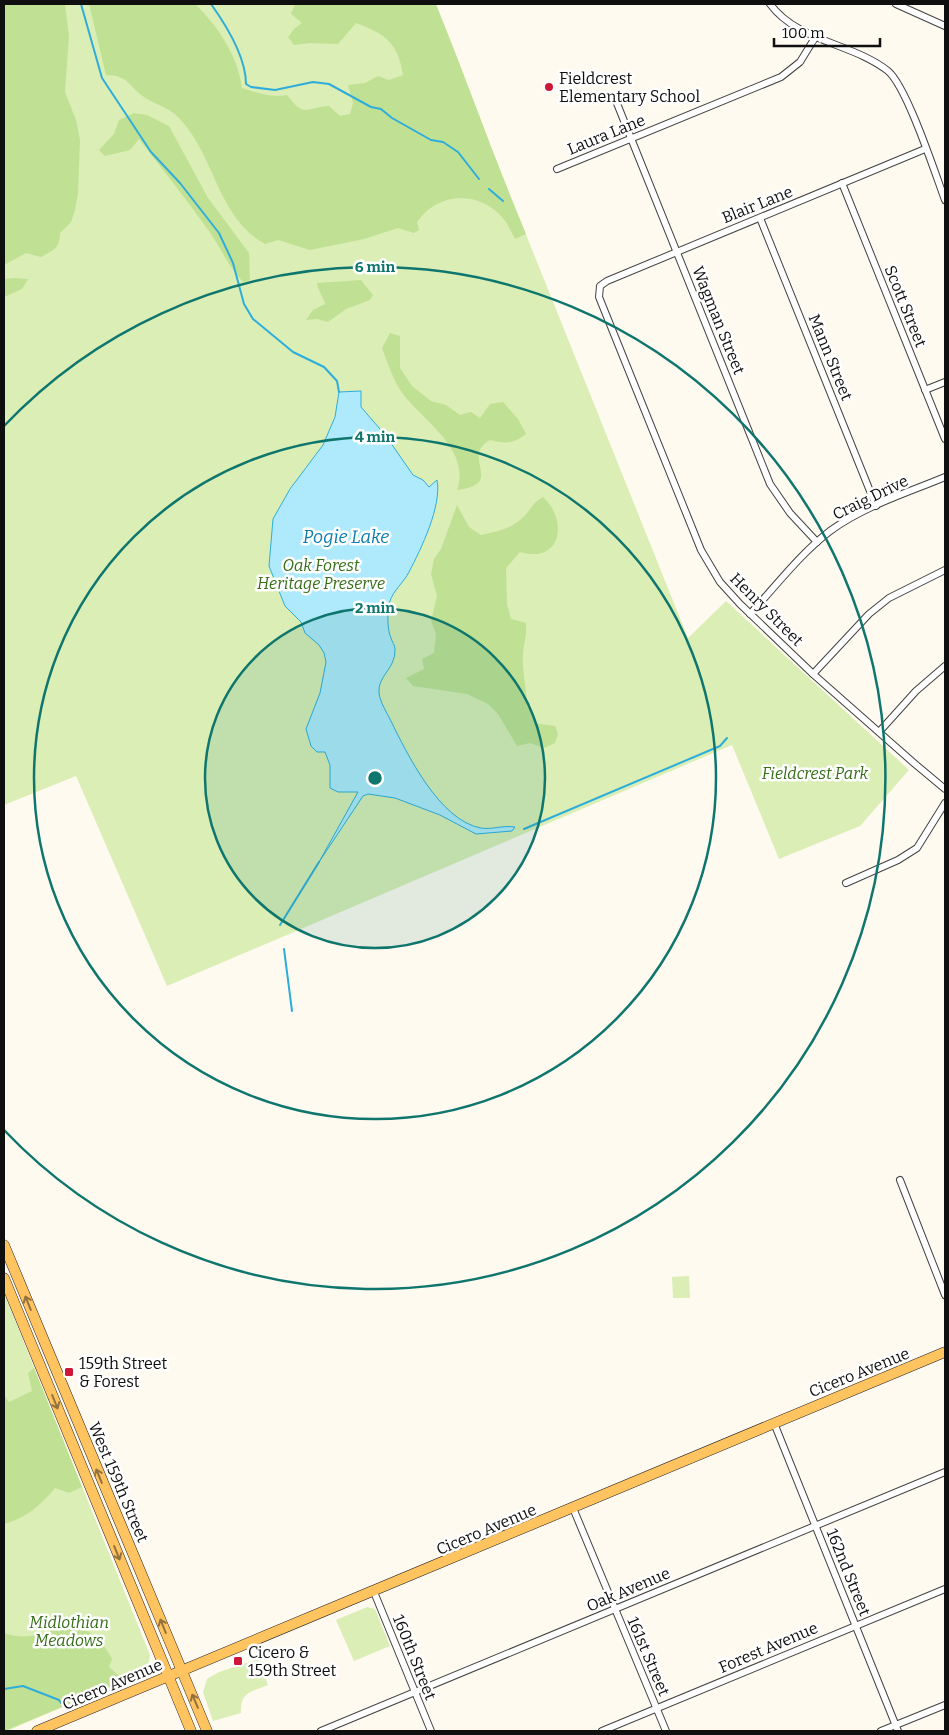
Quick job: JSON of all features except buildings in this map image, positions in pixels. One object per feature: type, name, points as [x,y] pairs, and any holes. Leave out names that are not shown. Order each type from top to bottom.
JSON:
[{"type":"main road","name":"West 159th Street","points":[[4,1245],[207,1731]]},
{"type":"main road","name":"West 159th Street","points":[[4,1278],[191,1731]]},
{"type":"main road","name":"Cicero Avenue","points":[[37,1731],[374,1592],[945,1352]]},
{"type":"street","points":[[770,4],[784,21],[869,59],[890,73],[902,91],[925,149],[943,186],[945,200]]},
{"type":"street","points":[[896,4],[945,26]]},
{"type":"street","name":"Laura Lane","points":[[557,169],[786,74],[804,57],[816,36]]},
{"type":"street","name":"Wagman Street","points":[[614,96],[770,484],[790,513],[817,542]]},
{"type":"street","name":"Blair Lane","points":[[600,286],[607,281],[925,149]]},
{"type":"street","name":"Scott Street","points":[[842,184],[945,438]]},
{"type":"street","name":"Mann Street","points":[[760,218],[876,506]]},
{"type":"street","name":"Henry Street","points":[[600,286],[599,296],[701,550],[720,582],[750,614],[813,674],[945,789]]},
{"type":"street","points":[[926,390],[945,382]]},
{"type":"street","name":"Craig Drive","points":[[750,614],[817,542],[844,523],[876,506],[945,477]]},
{"type":"street","points":[[813,674],[869,614],[888,598],[945,570]]},
{"type":"street","points":[[879,732],[916,691],[945,666]]},
{"type":"street","points":[[846,883],[898,860],[917,848],[945,803]]},
{"type":"street","points":[[900,1180],[945,1295]]},
{"type":"street","name":"162nd Street","points":[[774,1424],[897,1728]]},
{"type":"street","name":"Oak Avenue","points":[[321,1731],[945,1472]]},
{"type":"street","name":"161st Street","points":[[573,1508],[666,1731]]},
{"type":"street","name":"Forest Avenue","points":[[602,1731],[945,1589]]},
{"type":"street","name":"160th Street","points":[[374,1592],[431,1731]]},
{"type":"street","points":[[881,1731],[897,1728],[945,1705]]},
{"type":"green space","name":"Oak Forest Heritage Preserve","points":[[4,4],[430,4],[478,115],[688,638],[726,601],[909,770],[860,826],[779,859],[732,745],[167,986],[76,776],[4,805]]},
{"type":"green space","points":[[4,4],[65,4],[69,36],[65,92],[76,120],[80,140],[78,193],[75,210],[71,222],[60,233],[59,242],[53,250],[41,257],[26,253],[4,265]]},
{"type":"green space","points":[[89,4],[195,4],[226,42],[236,64],[242,88],[270,95],[287,95],[298,107],[306,110],[329,106],[340,116],[350,114],[353,103],[348,85],[365,83],[378,76],[389,80],[403,75],[398,54],[394,47],[382,36],[356,23],[338,44],[311,43],[294,45],[288,37],[302,23],[291,14],[295,4],[436,4],[526,234],[515,239],[506,222],[496,212],[485,204],[461,198],[437,204],[426,212],[417,222],[419,230],[414,233],[398,228],[364,239],[310,250],[278,240],[265,244],[249,232],[236,218],[200,148],[190,131],[177,116],[138,93],[124,79],[106,75]]},
{"type":"green space","points":[[134,113],[147,115],[169,126],[208,198],[249,253],[250,280],[243,282],[238,276],[201,219],[139,139],[130,150],[105,156],[99,150],[114,134],[119,120]]},
{"type":"green space","points":[[4,279],[28,279],[22,289],[4,297]]},
{"type":"green space","points":[[361,280],[373,295],[370,300],[346,309],[328,322],[317,319],[306,320],[313,310],[325,304],[317,283]]},
{"type":"green space","points":[[390,333],[400,336],[400,368],[412,386],[431,401],[446,405],[460,415],[471,412],[480,418],[490,404],[503,402],[518,419],[526,434],[517,440],[509,442],[490,440],[482,447],[479,454],[481,476],[479,482],[472,487],[457,490],[460,475],[452,449],[403,394],[396,383],[382,348]]},
{"type":"green space","points":[[543,497],[556,517],[557,538],[545,552],[534,554],[520,552],[506,568],[507,604],[511,619],[526,623],[523,669],[527,697],[534,723],[555,726],[558,734],[555,743],[544,748],[530,743],[517,746],[498,714],[488,704],[467,694],[413,686],[406,678],[424,669],[422,659],[434,653],[436,634],[431,621],[437,596],[431,574],[434,559],[441,549],[457,505],[469,527],[481,535],[500,530],[517,522]]},
{"type":"green space","points":[[689,1276],[690,1298],[673,1298],[672,1277]]},
{"type":"green space","name":"Midlothian Meadows","points":[[4,1293],[150,1655],[148,1668],[142,1673],[7,1731],[4,1731]]},
{"type":"green space","points":[[34,1368],[82,1487],[69,1493],[55,1488],[32,1510],[4,1524],[4,1395],[9,1402],[32,1391],[28,1373]]},
{"type":"green space","points":[[367,1607],[375,1609],[390,1646],[354,1661],[336,1620]]},
{"type":"green space","points":[[66,1625],[82,1629],[94,1635],[112,1659],[109,1667],[125,1681],[4,1731],[4,1633],[20,1636],[35,1635]]},
{"type":"green space","points":[[258,1659],[268,1685],[252,1691],[245,1697],[242,1701],[241,1713],[213,1721],[203,1692],[207,1679],[219,1672]]},
{"type":"water","name":"Pogie Lake","points":[[361,391],[361,407],[386,436],[413,475],[423,480],[429,487],[437,480],[438,490],[434,514],[424,540],[409,572],[390,601],[388,625],[395,648],[395,656],[379,687],[381,700],[416,768],[439,800],[452,813],[466,823],[481,828],[515,827],[512,831],[476,834],[440,815],[395,798],[368,794],[363,796],[319,862],[358,792],[338,792],[330,788],[330,765],[325,752],[317,752],[311,746],[306,729],[320,693],[326,662],[324,653],[319,645],[305,633],[301,622],[285,606],[269,566],[273,519],[290,489],[323,445],[335,417],[339,392]]},
{"type":"waterway","points":[[81,4],[102,78],[151,152],[180,183],[219,233],[233,263],[244,304],[253,319],[293,352],[324,367],[337,381],[339,392]]},
{"type":"waterway","points":[[211,4],[229,31],[239,52],[243,63],[246,84],[251,87],[275,90],[313,82],[329,84],[371,107],[381,109],[392,118],[431,140],[443,142],[458,152],[479,179]]},
{"type":"waterway","points":[[489,189],[503,201]]},
{"type":"waterway","points":[[524,829],[720,746],[727,738]]},
{"type":"waterway","points":[[280,925],[319,862]]},
{"type":"waterway","points":[[284,949],[292,1011]]},
{"type":"waterway","points":[[4,1689],[23,1686],[59,1700],[61,1703]]},
{"type":"place","name":"Fieldcrest Elementary School","points":[[549,87]]},
{"type":"place","name":"159th Street & Forest","points":[[69,1372]]},
{"type":"place","name":"Cicero & 159th Street","points":[[238,1661]]},
{"type":"park label","name":"Fieldcrest Park","points":[[815,773]]}]
